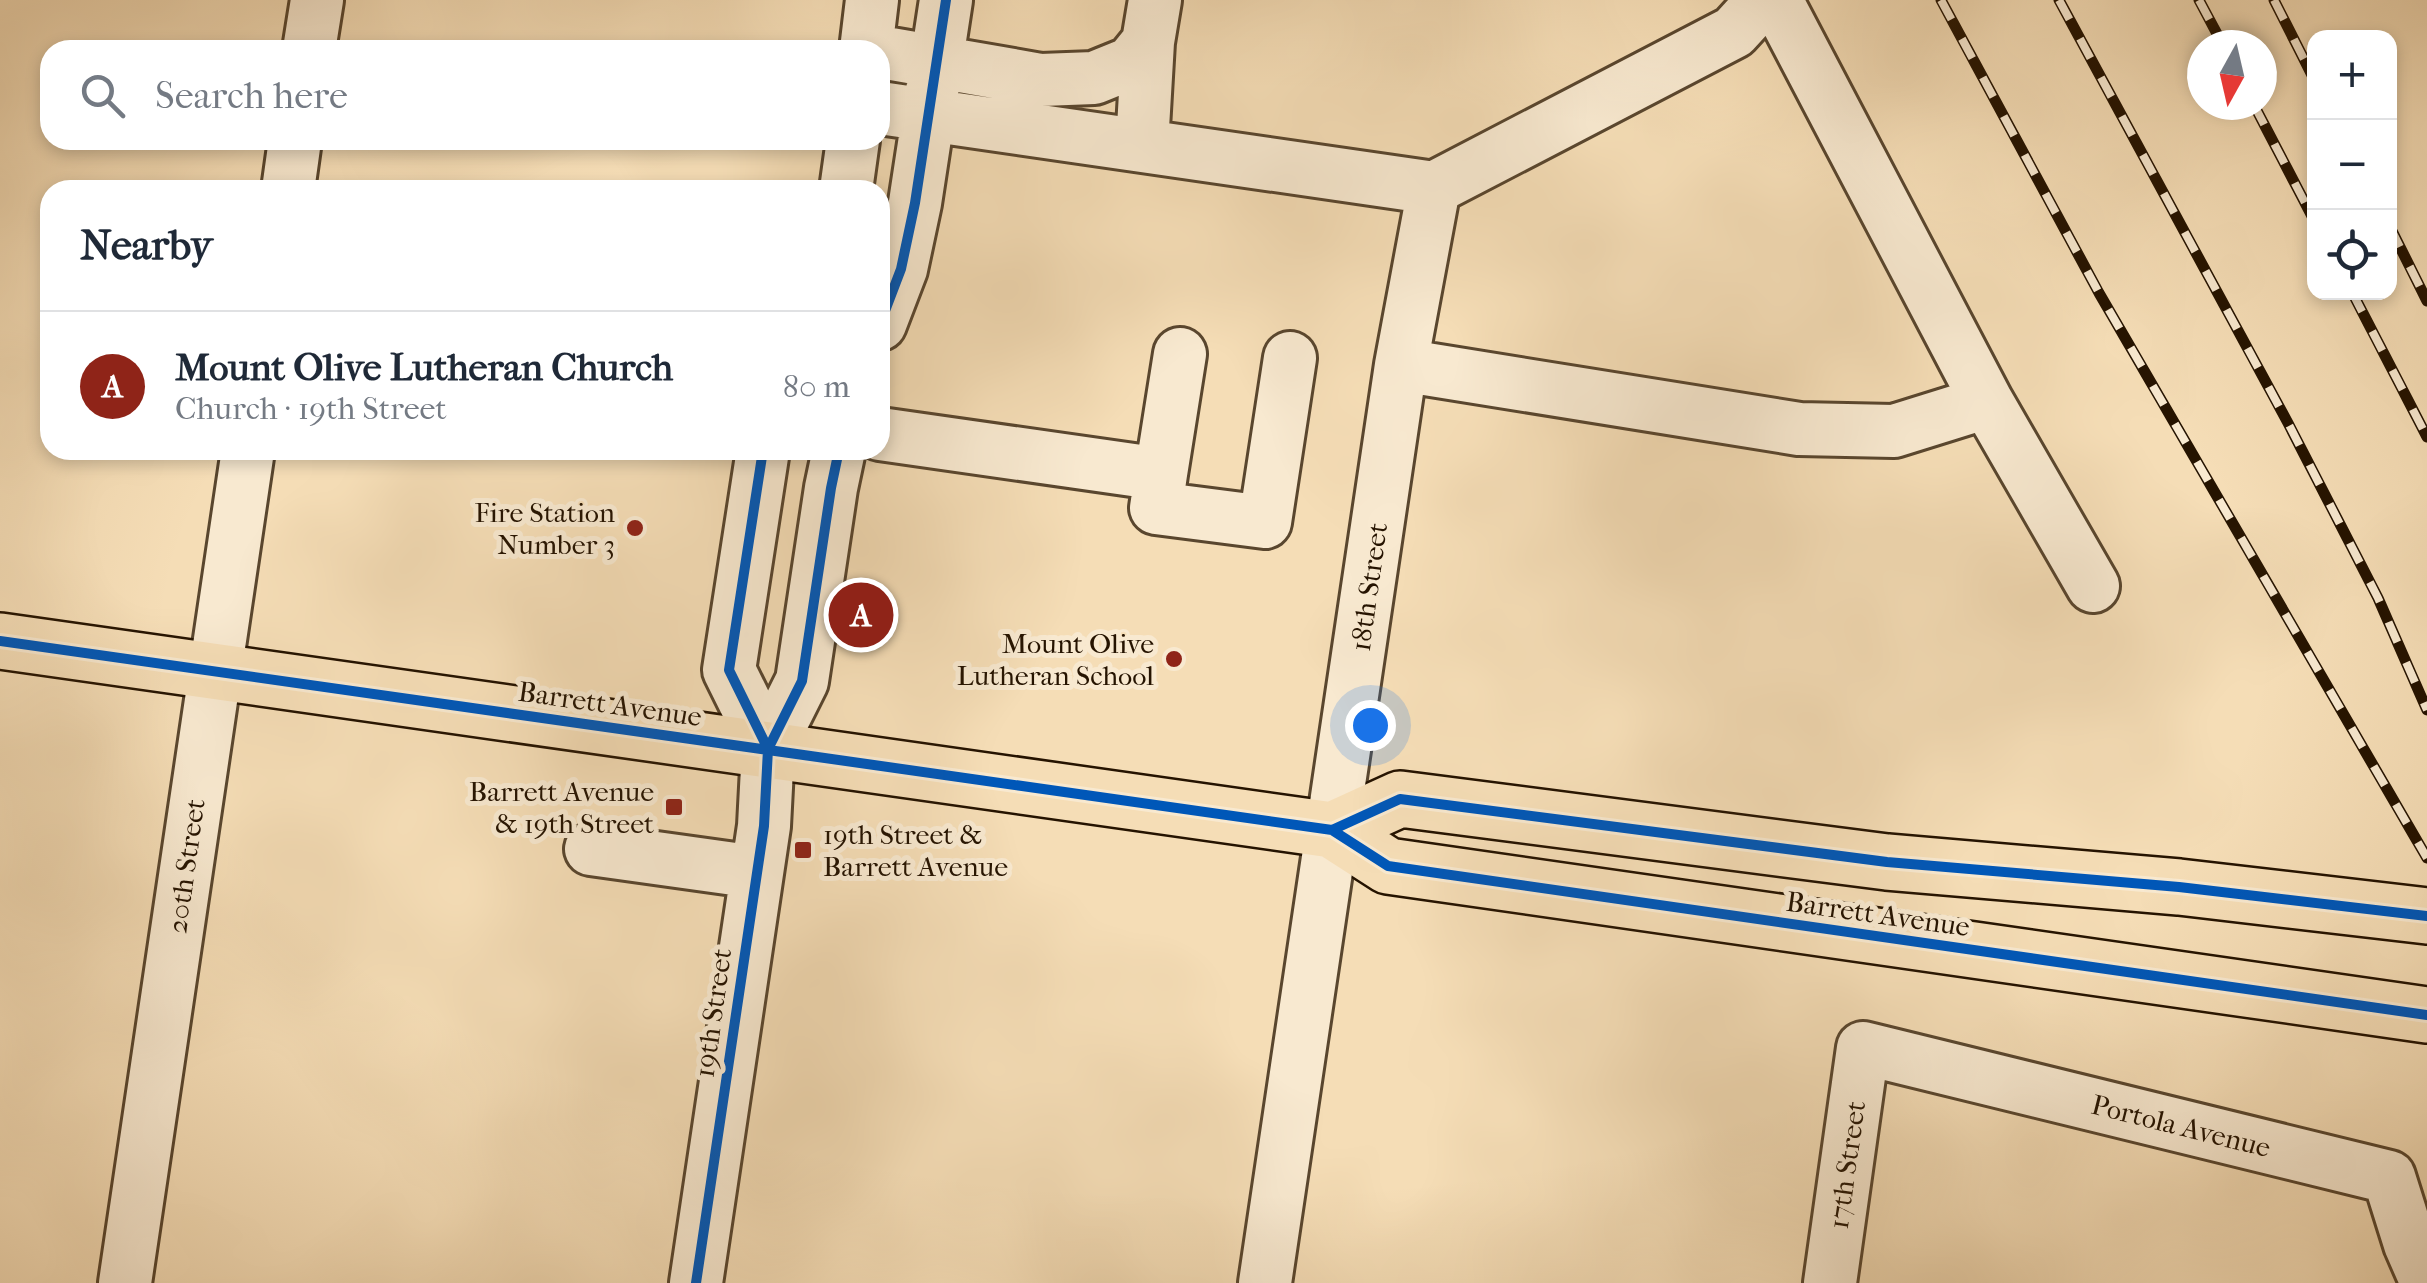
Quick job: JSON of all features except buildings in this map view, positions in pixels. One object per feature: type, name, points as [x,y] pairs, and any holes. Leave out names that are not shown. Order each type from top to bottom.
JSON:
[{"type":"main road","name":"Barrett Avenue","points":[[0,641],[1332,830],[1388,866],[2427,1015]]},
{"type":"main road","name":"Barrett Avenue","points":[[1332,830],[1400,799],[1886,862],[2179,886],[2427,916]]},
{"type":"street","points":[[311,40],[317,0]]},
{"type":"street","points":[[867,40],[872,0]]},
{"type":"street","points":[[890,296],[915,203],[904,111],[937,62],[946,0]]},
{"type":"street","points":[[904,111],[1434,188],[1734,32],[1756,8],[1758,0]]},
{"type":"street","points":[[1776,0],[1988,402],[2093,586]]},
{"type":"street","points":[[890,54],[1041,80],[1094,78],[1130,63],[1152,21]]},
{"type":"street","points":[[1142,145],[1152,21]]},
{"type":"street","points":[[289,180],[294,150]]},
{"type":"street","points":[[847,180],[852,150]]},
{"type":"street","name":"18th Street","points":[[1266,1283],[1401,365],[1434,188]]},
{"type":"street","points":[[1180,354],[1156,508],[1265,522],[1290,358]]},
{"type":"street","points":[[1401,365],[1799,429],[1894,432],[1988,402]]},
{"type":"street","points":[[890,435],[1161,474]]},
{"type":"street","name":"20th Street","points":[[125,1283],[246,460]]},
{"type":"street","name":"19th Street","points":[[761,460],[729,670],[768,749]]},
{"type":"street","name":"19th Street","points":[[696,1283],[764,826],[768,749],[802,681],[837,460]]},
{"type":"street","points":[[590,849],[756,872]]},
{"type":"street","name":"Portola Avenue","points":[[1863,1048],[2388,1177],[2414,1270]]},
{"type":"street","name":"17th Street","points":[[1830,1283],[1863,1048]]},
{"type":"railway","points":[[1941,0],[2099,293],[2427,858]]},
{"type":"railway","points":[[2059,0],[2288,423],[2378,598],[2427,710]]},
{"type":"railway","points":[[2199,0],[2215,30]]},
{"type":"railway","points":[[2274,0],[2307,65]]},
{"type":"railway","points":[[2262,120],[2309,210]]},
{"type":"railway","points":[[2397,241],[2427,301]]},
{"type":"railway","points":[[2356,300],[2427,437]]},
{"type":"cycle path","points":[[890,298],[901,269],[915,203],[946,0]]},
{"type":"cycle path","points":[[761,460],[729,670],[768,749]]},
{"type":"cycle path","points":[[696,1283],[764,826],[768,749],[802,681],[837,460]]},
{"type":"cycle path","points":[[0,641],[1332,830],[1388,866],[2427,1015]]},
{"type":"cycle path","points":[[1332,830],[1400,799],[1887,862],[2179,887],[2427,916]]},
{"type":"place","name":"Fire Station Number 3","points":[[635,528]]},
{"type":"place","name":"Mount Olive Lutheran Church","points":[[861,615]]},
{"type":"place","name":"Mount Olive Lutheran School","points":[[1174,659]]},
{"type":"place","name":"Barrett Avenue & 19th Street","points":[[674,807]]},
{"type":"place","name":"19th Street & Barrett Avenue","points":[[803,850]]}]
